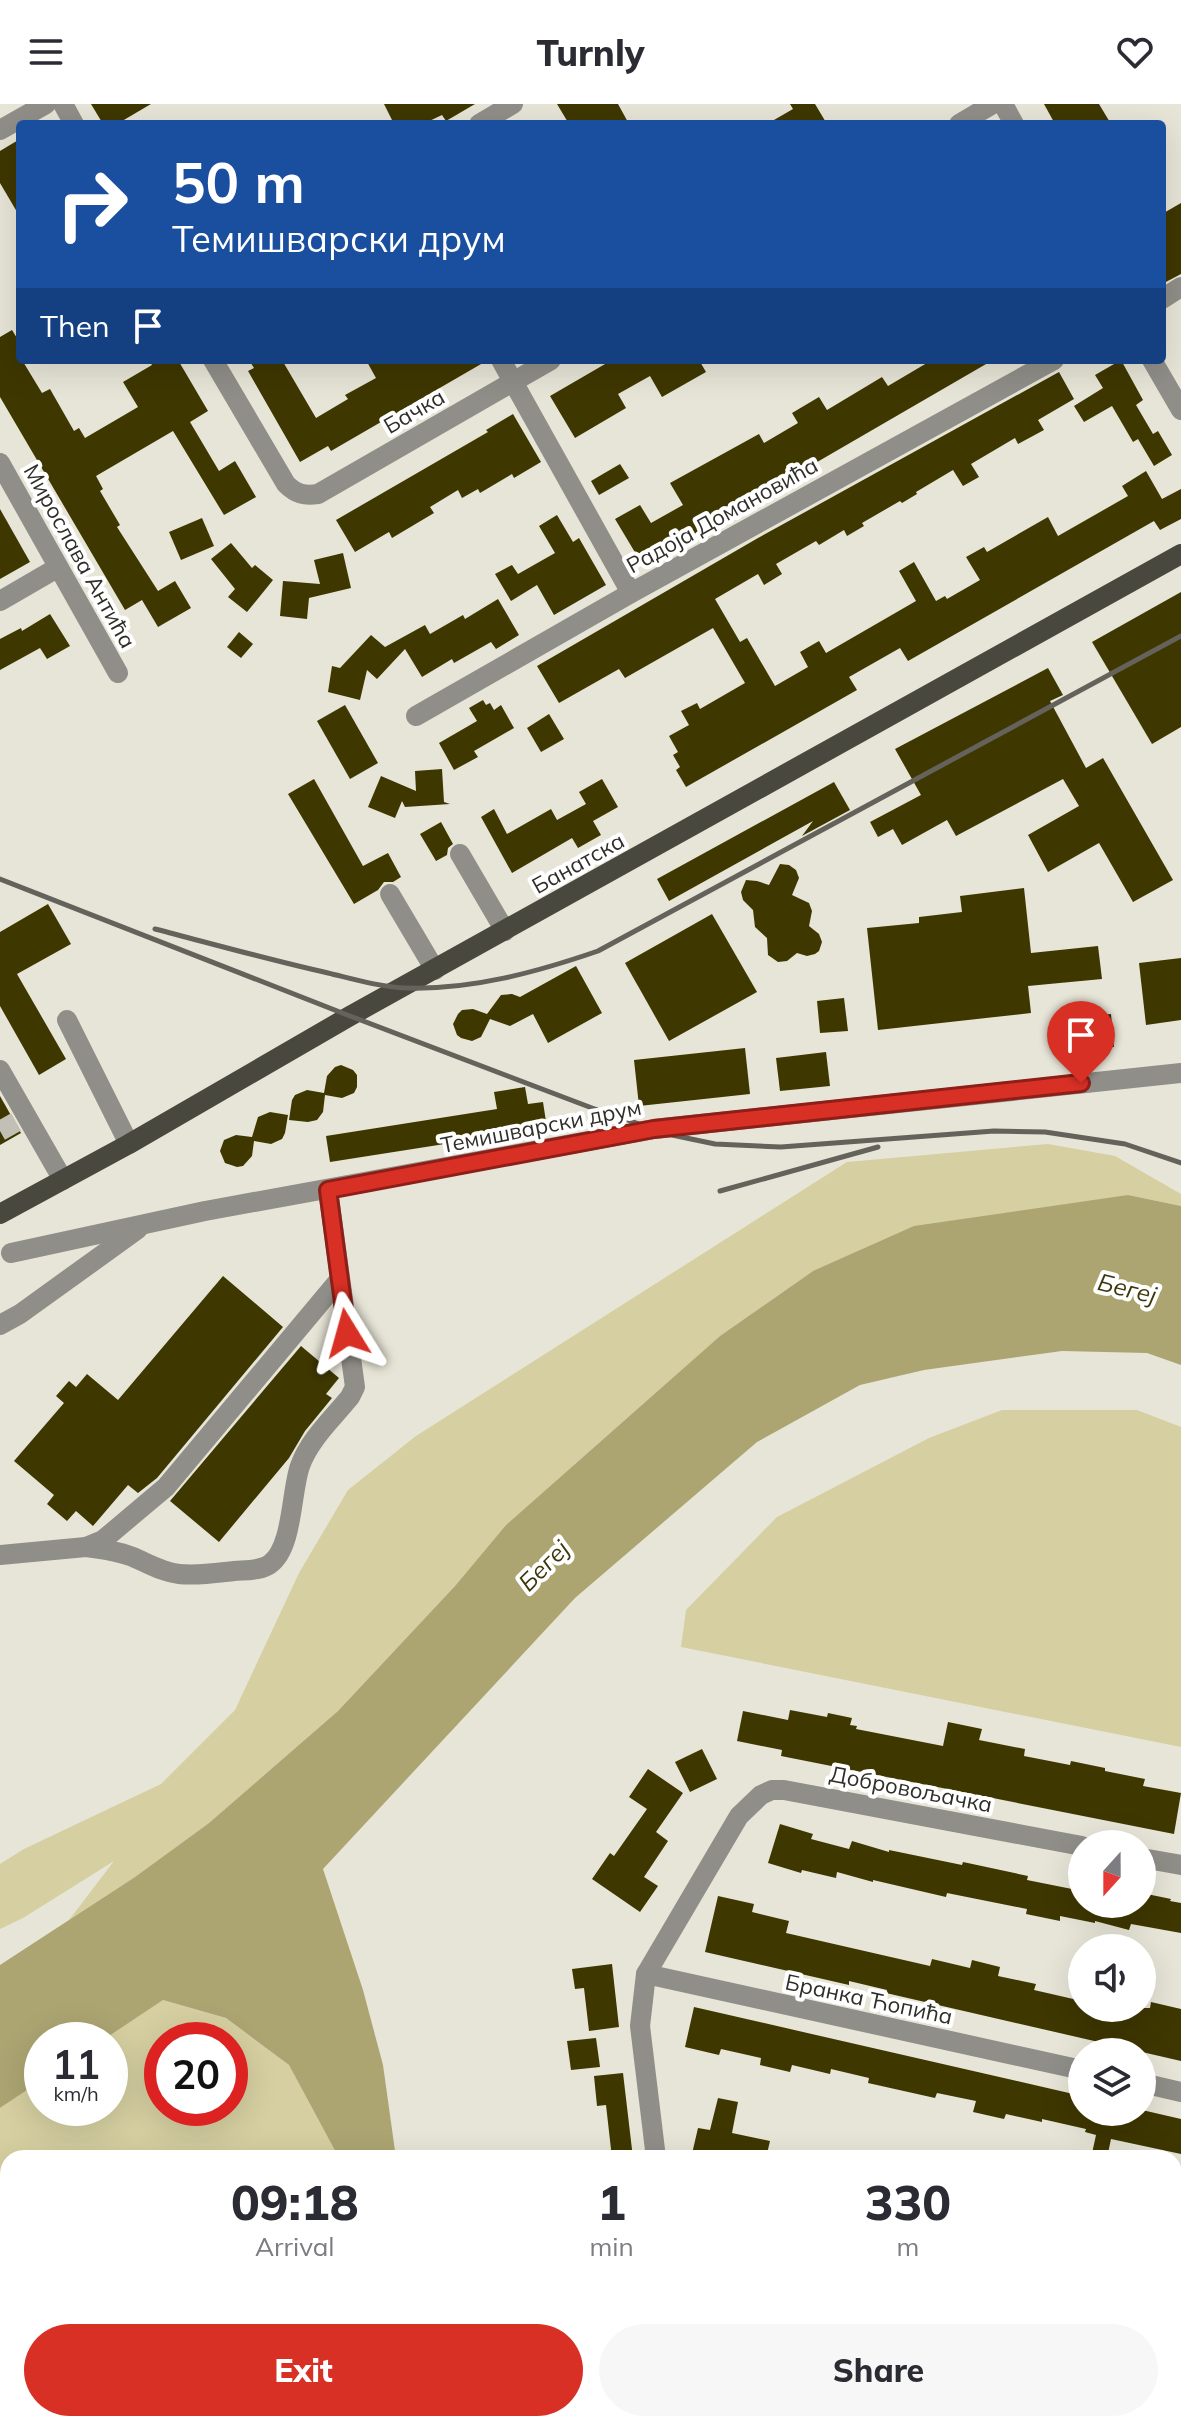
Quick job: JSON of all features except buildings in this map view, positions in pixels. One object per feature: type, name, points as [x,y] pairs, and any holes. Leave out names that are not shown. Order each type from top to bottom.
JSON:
[{"type":"main road","name":"Банатска","points":[[0,1214],[1181,554]]},
{"type":"street","points":[[18,120],[46,104]]},
{"type":"street","points":[[486,120],[513,104]]},
{"type":"street","points":[[966,120],[993,104]]},
{"type":"street","name":"Бачка","points":[[215,364],[286,484],[308,495],[318,494],[544,364]]},
{"type":"street","points":[[503,364],[631,593]]},
{"type":"street","name":"Радоја Домановића","points":[[416,716],[631,593],[1047,364]]},
{"type":"street","points":[[1154,364],[1181,410]]},
{"type":"street","name":"Мирослава Антића","points":[[0,463],[118,673]]},
{"type":"street","points":[[0,601],[57,568]]},
{"type":"street","points":[[460,854],[505,931]]},
{"type":"street","points":[[390,894],[435,970]]},
{"type":"street","points":[[67,1020],[129,1144]]},
{"type":"street","points":[[0,1070],[21,1119],[63,1180]]},
{"type":"street","name":"Темишварски друм","points":[[11,1253],[146,1223],[654,1129],[1181,1073]]},
{"type":"street","points":[[0,1555],[86,1547],[131,1556],[176,1574],[198,1575],[271,1564],[279,1553],[290,1524],[295,1485],[306,1452],[355,1387],[328,1190]]},
{"type":"street","points":[[0,1325],[20,1314],[146,1223]]},
{"type":"street","points":[[86,1547],[103,1540],[166,1487],[340,1279]]},
{"type":"street","name":"Добровољачка","points":[[646,1974],[739,1816],[761,1795],[772,1790],[1068,1843]]},
{"type":"street","points":[[1156,1861],[1181,1865]]},
{"type":"street","points":[[646,1974],[640,2026],[655,2150]]},
{"type":"street","name":"Бранка Ћопића","points":[[646,1974],[1068,2067]]},
{"type":"street","points":[[1156,2086],[1181,2092]]},
{"type":"shaded area","points":[[1048,1144],[1115,1156],[1181,1194],[1181,1206],[1128,1195],[813,1271],[720,1336],[506,1525],[455,1586],[338,1711],[209,1823],[69,1920],[114,1861],[0,1929],[0,1864],[24,1849],[161,1784],[235,1710],[299,1573],[348,1490],[416,1436],[847,1162]]},
{"type":"shaded area","points":[[1002,1410],[1137,1410],[1181,1427],[1181,1747],[681,1647],[686,1610],[777,1517],[929,1438]]},
{"type":"shaded area","points":[[163,2000],[231,2022],[144,2022],[144,2126],[248,2126],[248,2034],[289,2065],[335,2150],[0,2150],[0,2108],[24,2092],[24,2126],[128,2126],[128,2023]]},
{"type":"water","name":"Бегеј","points":[[1128,1195],[1181,1206],[1181,1365],[1147,1353],[1062,1351],[924,1370],[860,1385],[757,1442],[575,1598],[323,1869],[363,1990],[383,2065],[395,2150],[335,2150],[289,2065],[248,2034],[248,2022],[231,2022],[163,2000],[128,2023],[24,2022],[24,2092],[0,2108],[0,1965],[135,1877],[209,1823],[338,1711],[455,1586],[506,1525],[720,1336],[813,1271],[914,1226]]},
{"type":"tunnel","points":[[0,1131],[16,1122]]},
{"type":"railway","points":[[155,929],[306,968],[396,987],[431,988],[480,983],[552,966],[598,951],[1181,636]]},
{"type":"railway","points":[[0,879],[350,1016],[592,1108],[672,1135],[715,1144],[781,1147],[994,1131],[1045,1132],[1125,1144],[1181,1163]]},
{"type":"railway","points":[[720,1191],[878,1147]]},
{"type":"route","points":[[347,1333],[328,1190],[654,1129],[1081,1083]]}]
